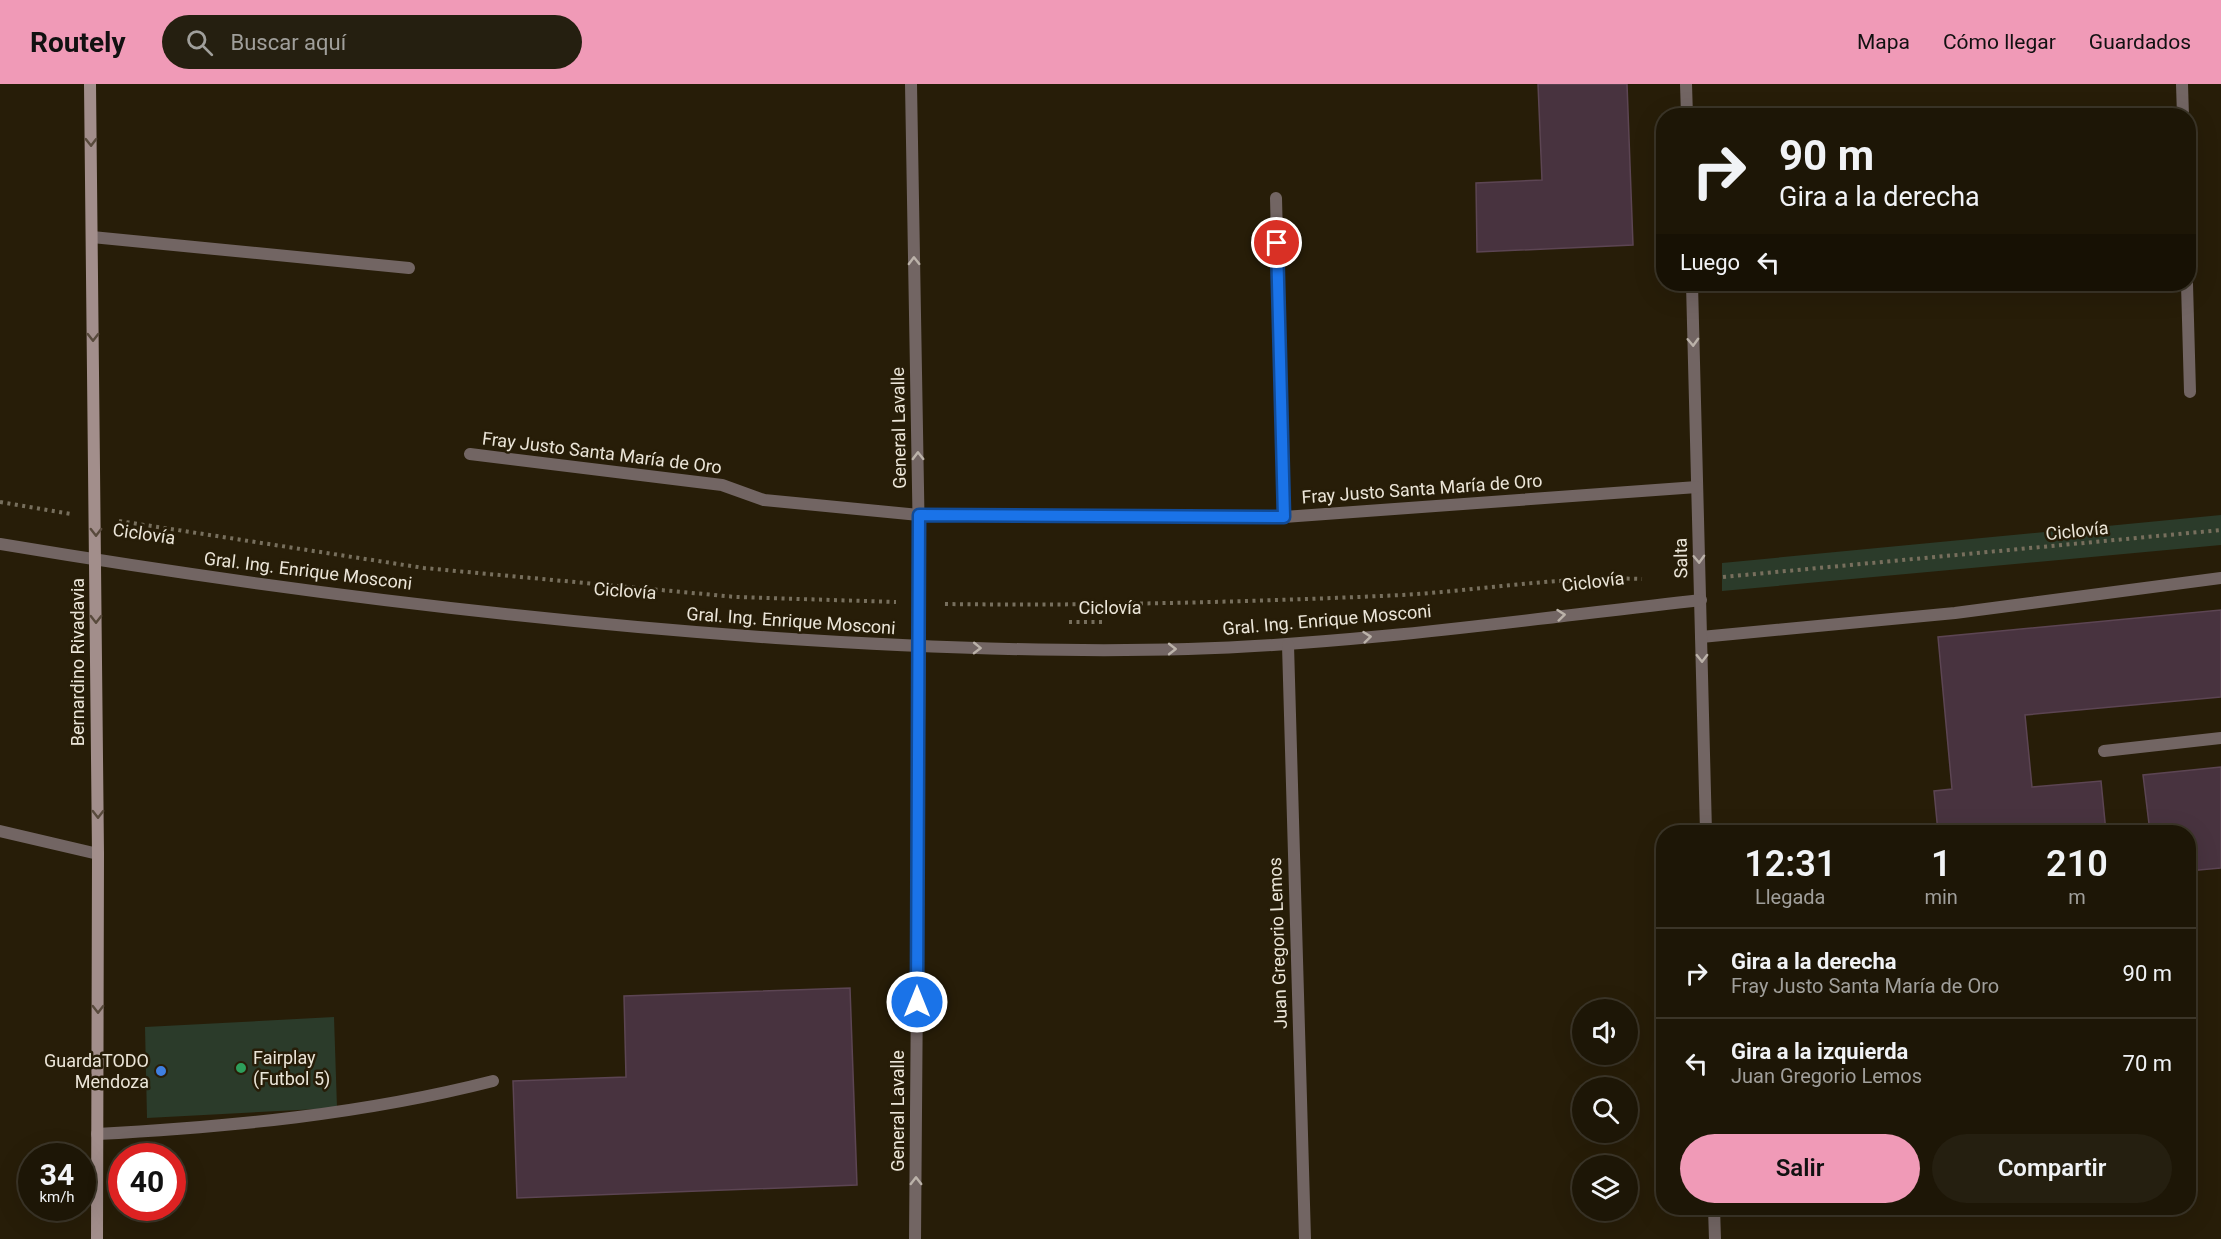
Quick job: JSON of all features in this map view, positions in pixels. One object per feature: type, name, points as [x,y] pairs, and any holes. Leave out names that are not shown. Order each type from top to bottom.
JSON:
[{"type":"main road","name":"Bernardino Rivadavia","points":[[90,84],[96,518],[97,1239]]},
{"type":"street","name":"General Lavalle","points":[[911,84],[920,603],[915,1239]]},
{"type":"street","points":[[1686,84],[1687,108]]},
{"type":"street","points":[[2182,84],[2183,108]]},
{"type":"street","points":[[1276,198],[1284,517]]},
{"type":"street","points":[[92,237],[409,268]]},
{"type":"street","name":"Salta","points":[[1692,291],[1706,825]]},
{"type":"street","points":[[2187,291],[2190,392]]},
{"type":"street","name":"Fray Justo Santa María de Oro","points":[[470,454],[722,485],[752,497],[788,503],[919,515],[1284,517],[1697,487]]},
{"type":"street","name":"Gral. Ing. Enrique Mosconi","points":[[0,544],[309,590],[616,626],[919,647],[1078,650],[1287,645],[1701,600]]},
{"type":"street","points":[[1701,637],[1954,614],[2221,578]]},
{"type":"street","name":"Juan Gregorio Lemos","points":[[1287,645],[1305,1239]]},
{"type":"street","points":[[2104,751],[2221,738]]},
{"type":"street","points":[[0,831],[98,854]]},
{"type":"street","points":[[97,1134],[154,1131],[347,1110],[418,1100],[493,1081]]},
{"type":"street","points":[[1714,1215],[1715,1239]]},
{"type":"path","points":[[0,502],[435,569],[736,597],[920,603],[1273,601],[1482,590],[1609,578],[1654,579]]},
{"type":"path","name":"Ciclovía","points":[[1700,581],[2221,530]]},
{"type":"path","name":"Ciclovía","points":[[1060,622],[1106,622]]},
{"type":"green space","points":[[2221,515],[2221,545],[1722,591],[1722,563]]},
{"type":"green space","name":"Fairplay (Futbol 5)","points":[[334,1017],[337,1108],[147,1118],[145,1027]]},
{"type":"building","points":[[1538,84],[1627,84],[1633,245],[1477,252],[1476,183],[1542,180]]},
{"type":"building","points":[[2221,610],[2221,697],[2025,715],[2032,787],[2101,781],[2105,825],[1937,825],[1934,791],[1952,789],[1938,637]]},
{"type":"building","points":[[2221,767],[2221,868],[2196,870],[2196,825],[2149,825],[2143,775]]},
{"type":"building","points":[[850,988],[857,1185],[517,1198],[513,1081],[626,1077],[624,996]]},
{"type":"place","name":"Fairplay (Futbol 5)","points":[[241,1068]]},
{"type":"place","name":"GuardaTODO Mendoza","points":[[161,1071]]},
{"type":"route","points":[[917,1002],[919,515],[1284,517],[1277,243]]}]
